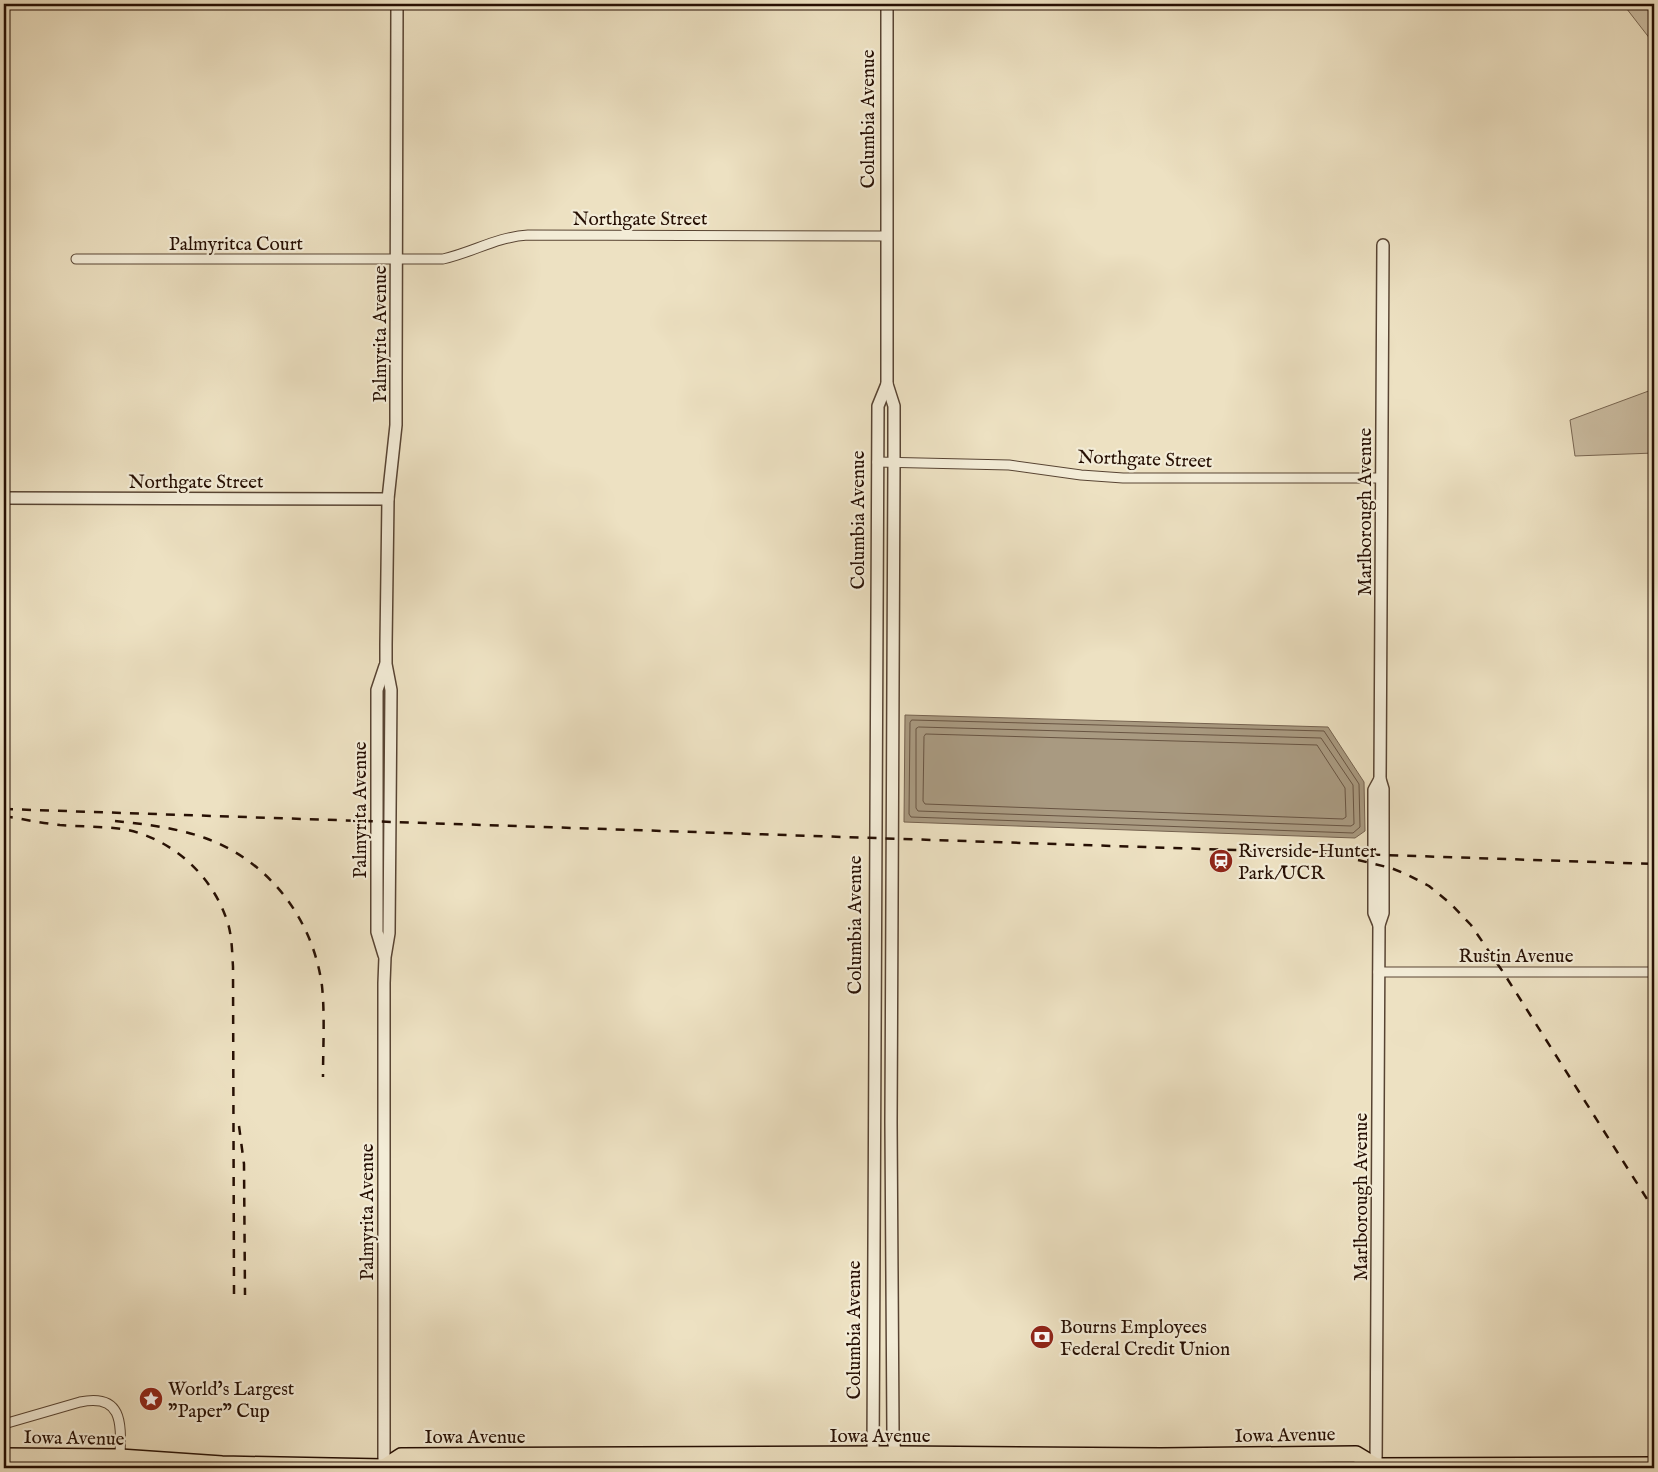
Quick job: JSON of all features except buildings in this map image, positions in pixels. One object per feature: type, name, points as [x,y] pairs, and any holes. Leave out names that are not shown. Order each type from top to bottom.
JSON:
[{"type":"main road","name":"Iowa Avenue","points":[[4,1456],[120,1458],[222,1464],[385,1468],[401,1456],[895,1461],[1356,1454],[1374,1467],[1654,1465]]},
{"type":"street","name":"Palmyrita Avenue","points":[[385,1468],[385,956],[389,933],[391,699],[386,664],[388,498],[396,425],[397,4]]},
{"type":"street","name":"Columbia Avenue","points":[[887,4],[887,384],[894,406],[892,1195],[893,1433],[895,1461]]},
{"type":"street","name":"Northgate Street","points":[[397,260],[443,259],[460,255],[497,239],[511,236],[887,236]]},
{"type":"street","name":"Marlborough Avenue","points":[[1374,1467],[1378,972],[1379,925],[1383,914],[1383,789],[1380,779],[1383,245]]},
{"type":"street","name":"Palmyritca Court","points":[[76,259],[397,260]]},
{"type":"street","name":"Columbia Avenue","points":[[871,1461],[877,462],[878,406],[887,384]]},
{"type":"street","name":"Northgate Street","points":[[877,462],[1009,465],[1109,478],[1382,478]]},
{"type":"street","name":"Northgate Street","points":[[4,498],[388,498]]},
{"type":"street","points":[[877,610],[893,610]]},
{"type":"street","name":"Rustin Avenue","points":[[1378,972],[1654,972]]},
{"type":"street","points":[[874,985],[892,985]]},
{"type":"street","points":[[873,1195],[892,1195]]},
{"type":"street","points":[[873,1242],[893,1243]]},
{"type":"street","points":[[4,1424],[80,1402],[90,1400],[107,1402],[115,1410],[120,1422],[120,1458]]},
{"type":"shaded area","points":[[1623,4],[1654,4],[1654,44]]},
{"type":"shaded area","points":[[1654,389],[1654,453],[1575,456],[1570,420]]},
{"type":"water","points":[[905,715],[1328,727],[1364,782],[1365,831],[1355,838],[904,822]]},
{"type":"railway","points":[[4,809],[1654,864]]},
{"type":"railway","points":[[4,816],[60,825],[128,830],[144,835],[174,850],[187,860],[199,872],[218,900],[229,927],[233,967],[234,1294]]},
{"type":"railway","points":[[115,821],[172,829],[205,838],[228,848],[249,861],[268,877],[284,896],[298,916],[309,938],[317,961],[323,997],[323,1077]]},
{"type":"railway","points":[[1358,860],[1391,868],[1429,886],[1451,904],[1471,925],[1503,972],[1654,1210]]},
{"type":"railway","points":[[239,1126],[244,1164],[245,1295]]},
{"type":"place","name":"Riverside–Hunter Park/UCR","points":[[1221,861]]},
{"type":"place","name":"Bourns Employees Federal Credit Union","points":[[1042,1337]]},
{"type":"place","name":"World's Largest \"Paper\" Cup","points":[[151,1399]]}]
